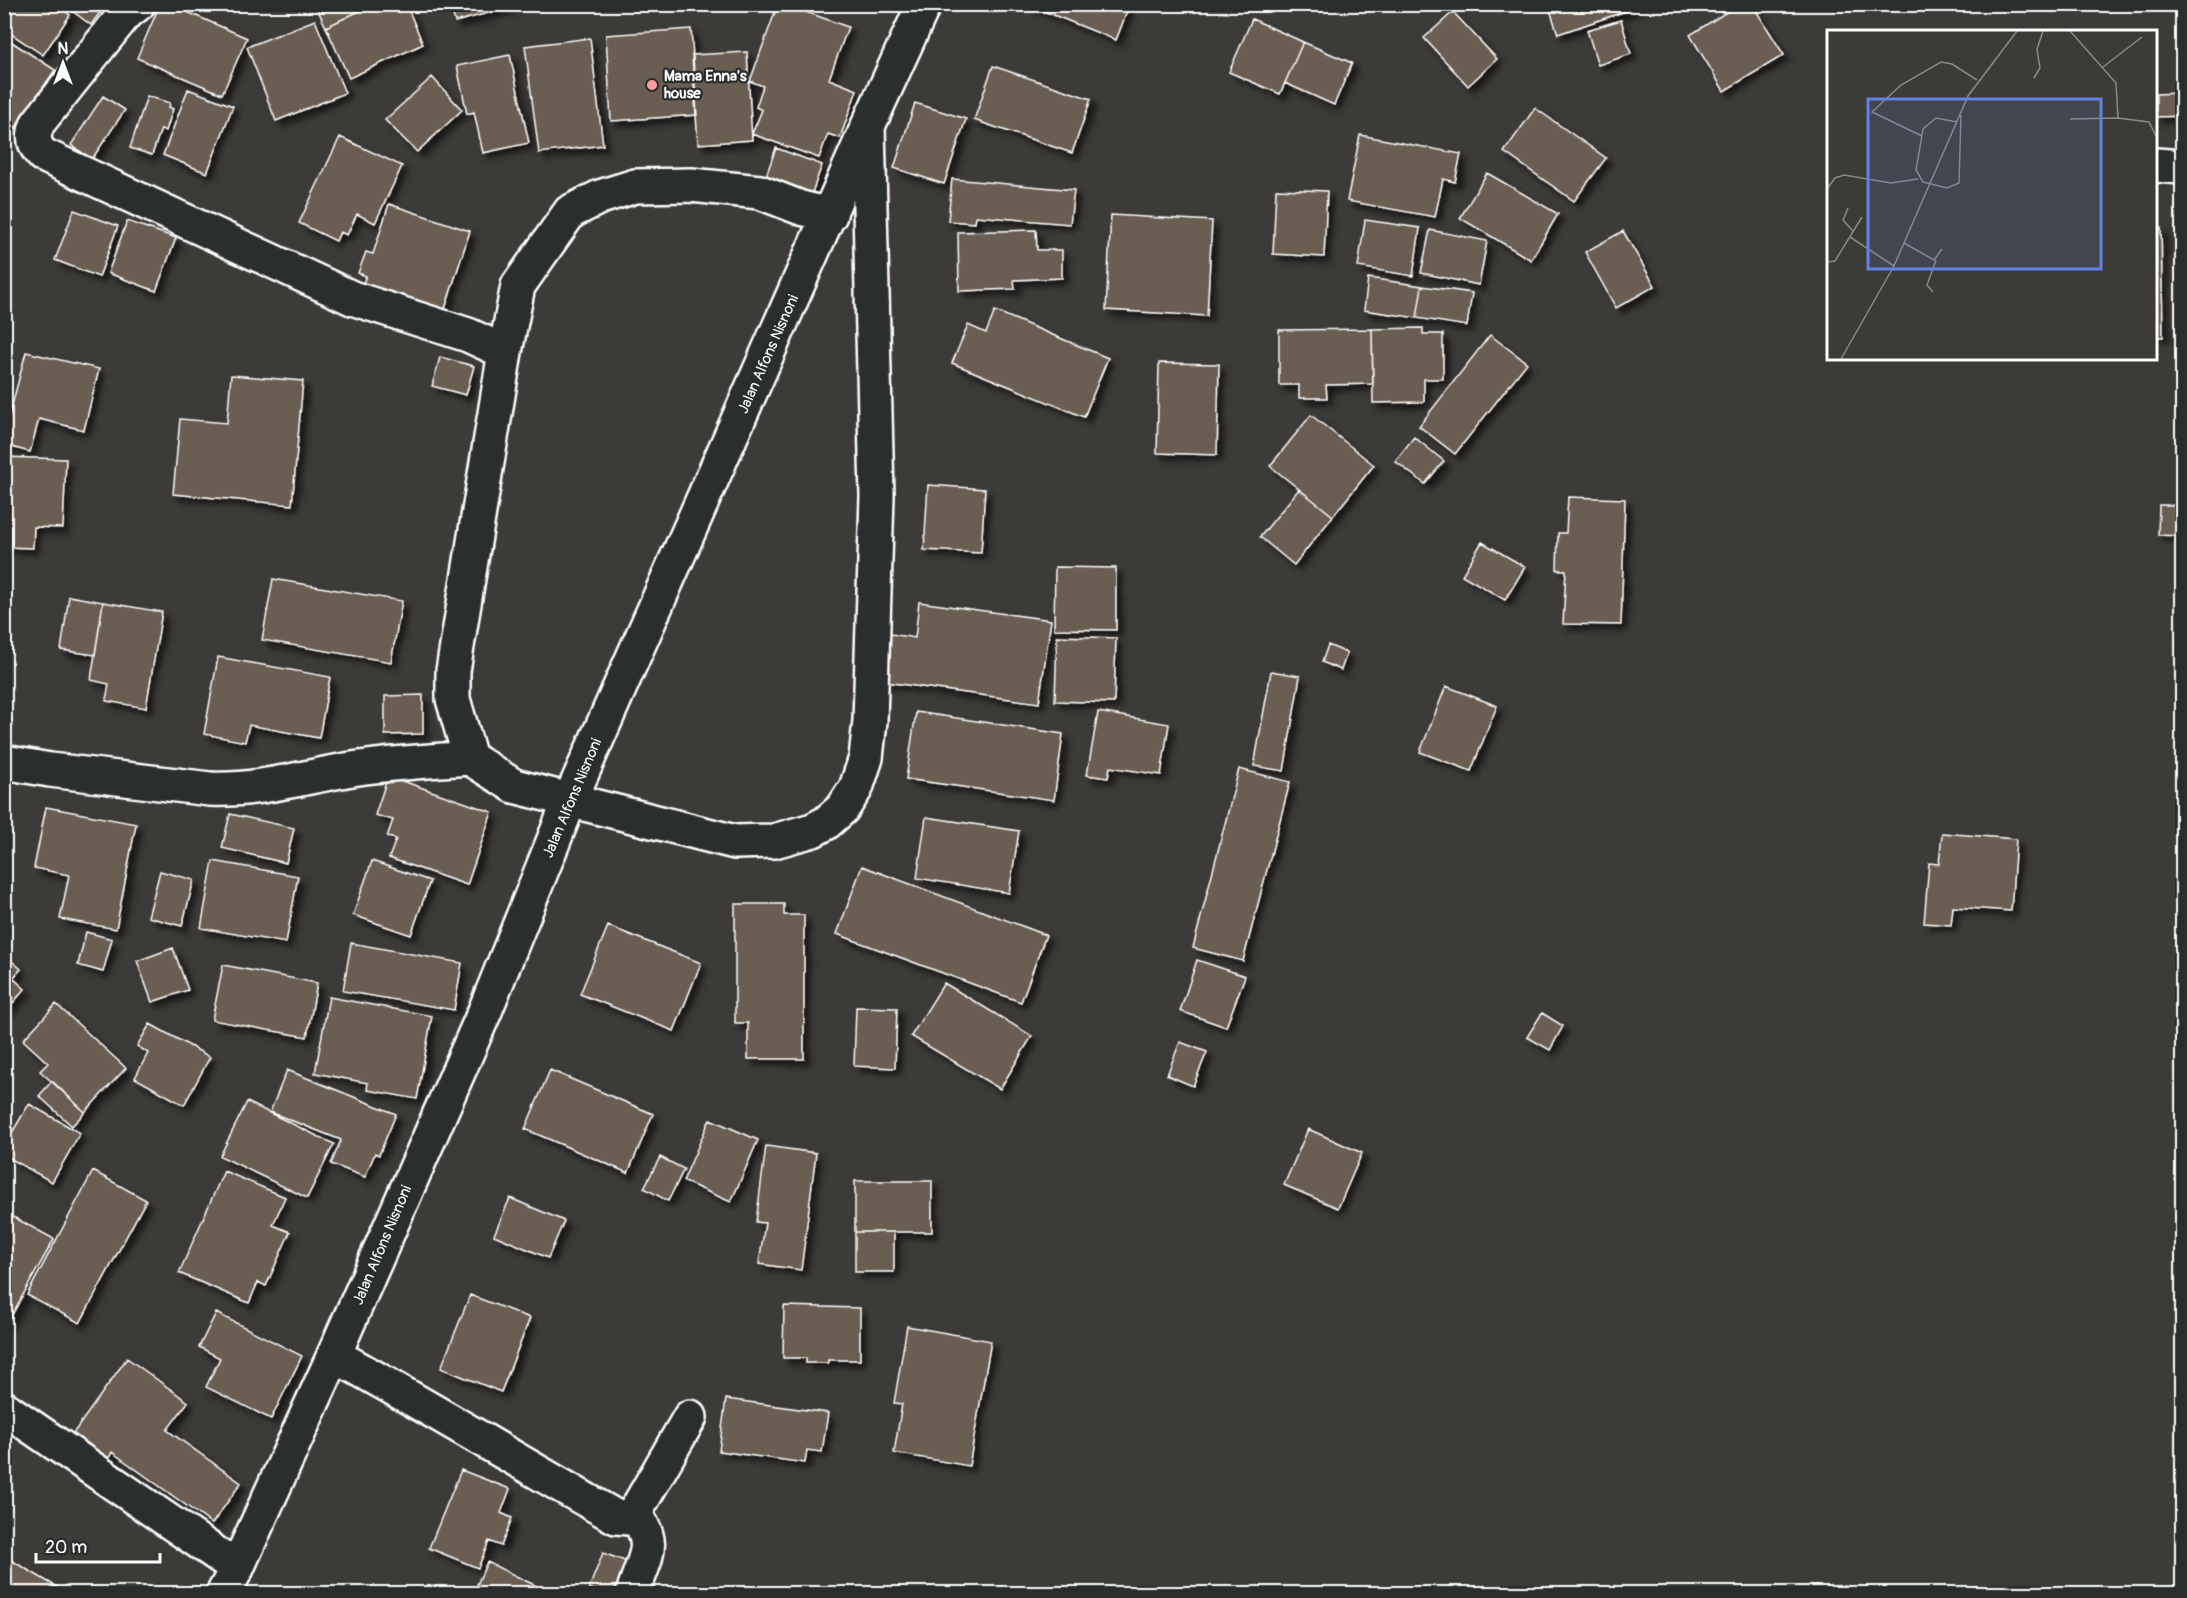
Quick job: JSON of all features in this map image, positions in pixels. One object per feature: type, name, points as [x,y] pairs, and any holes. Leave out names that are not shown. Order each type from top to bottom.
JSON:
[{"type":"street","points":[[138,4],[125,14],[38,123],[34,130],[33,140],[43,156],[352,298],[468,335],[505,352]]},
{"type":"street","name":"Jalan Alfons Nisnoni","points":[[230,1581],[334,1355],[485,1011],[570,800],[924,4]]},
{"type":"street","points":[[4,762],[73,773],[232,790],[257,788],[387,764],[470,758],[514,786],[735,842],[774,841],[813,830],[826,823],[843,808],[856,788],[866,758],[870,721],[877,496],[868,126]]},
{"type":"street","points":[[2157,165],[2182,167]]},
{"type":"street","points":[[470,758],[453,699],[453,670],[505,352],[518,286],[570,212],[600,197],[635,186],[691,185],[760,192],[801,208],[830,215]]},
{"type":"street","points":[[334,1355],[616,1517],[629,1518],[634,1514],[690,1417]]},
{"type":"street","points":[[4,1408],[230,1581]]},
{"type":"street","points":[[633,1593],[644,1563],[648,1538],[644,1526],[634,1514]]},
{"type":"building","points":[[4,4],[55,4],[70,15],[43,55],[4,29]]},
{"type":"building","points":[[63,4],[106,4],[91,25]]},
{"type":"building","points":[[160,4],[169,4],[247,38],[222,94],[137,58]]},
{"type":"building","points":[[315,4],[371,4],[372,5],[326,27]]},
{"type":"building","points":[[374,4],[406,4],[423,44],[349,78],[326,27]]},
{"type":"building","points":[[450,4],[509,4],[510,7],[455,22]]},
{"type":"building","points":[[778,4],[784,4],[848,27],[829,79],[857,90],[840,138],[828,134],[819,158],[752,134],[762,110],[756,107],[763,86],[750,81]]},
{"type":"building","points":[[1026,4],[1130,4],[1116,40]]},
{"type":"building","points":[[1548,4],[1647,4],[1558,34]]},
{"type":"building","points":[[1739,4],[1752,4],[1784,55],[1724,91],[1690,35]]},
{"type":"building","points":[[1453,12],[1497,59],[1468,86],[1424,38]]},
{"type":"building","points":[[1252,19],[1303,42],[1280,94],[1229,72]]},
{"type":"building","points":[[315,20],[345,93],[276,121],[247,47]]},
{"type":"building","points":[[1621,20],[1631,54],[1598,65],[1587,30]]},
{"type":"building","name":"Mama Enna's house","points":[[691,29],[697,115],[611,121],[606,35]]},
{"type":"building","points":[[4,37],[55,70],[12,133],[4,129]]},
{"type":"building","points":[[590,38],[603,145],[539,153],[525,46]]},
{"type":"building","points":[[1303,42],[1352,63],[1334,105],[1285,83]]},
{"type":"building","points":[[747,52],[752,140],[698,144],[692,55]]},
{"type":"building","points":[[510,55],[529,143],[483,153],[474,112],[467,114],[457,66]]},
{"type":"building","points":[[993,66],[1091,99],[1072,153],[974,120]]},
{"type":"building","points":[[432,77],[462,110],[417,152],[385,120]]},
{"type":"building","points":[[188,89],[233,106],[207,173],[163,155]]},
{"type":"building","points":[[2181,93],[2182,116],[2157,117],[2157,94]]},
{"type":"building","points":[[103,96],[125,110],[92,159],[71,145]]},
{"type":"building","points":[[147,96],[170,103],[169,107],[173,109],[166,131],[161,129],[152,155],[130,148]]},
{"type":"building","points":[[915,103],[966,119],[944,184],[894,168]]},
{"type":"building","points":[[1535,108],[1606,158],[1574,201],[1504,152]]},
{"type":"building","points":[[1360,135],[1461,154],[1455,182],[1443,179],[1435,217],[1347,201]]},
{"type":"building","points":[[340,137],[402,166],[375,223],[357,214],[347,235],[340,232],[336,241],[299,223]]},
{"type":"building","points":[[776,148],[822,165],[809,201],[763,184]]},
{"type":"building","points":[[1487,173],[1558,214],[1531,260],[1460,218]]},
{"type":"building","points":[[952,179],[1074,190],[1070,224],[976,216],[975,223],[948,221]]},
{"type":"building","points":[[1276,189],[1327,191],[1324,257],[1273,254]]},
{"type":"building","points":[[389,204],[470,231],[444,312],[362,285],[366,276],[358,273],[366,252],[373,254]]},
{"type":"building","points":[[74,210],[118,226],[99,277],[55,260]]},
{"type":"building","points":[[1111,215],[1212,221],[1207,316],[1106,310]]},
{"type":"building","points":[[1365,220],[1420,228],[1413,276],[1358,267]]},
{"type":"building","points":[[127,221],[176,238],[156,291],[108,273]]},
{"type":"building","points":[[2157,228],[2161,228],[2163,337],[2157,337]]},
{"type":"building","points":[[1036,230],[1037,250],[1062,250],[1062,278],[1014,280],[1015,289],[959,291],[958,232]]},
{"type":"building","points":[[1430,230],[1487,241],[1479,285],[1421,273]]},
{"type":"building","points":[[1623,231],[1655,286],[1616,308],[1585,252]]},
{"type":"building","points":[[1368,278],[1422,286],[1417,318],[1364,310]]},
{"type":"building","points":[[1422,286],[1472,293],[1467,326],[1417,318]]},
{"type":"building","points":[[995,311],[1108,358],[1084,417],[952,363],[968,325],[986,333]]},
{"type":"building","points":[[1423,328],[1423,334],[1443,334],[1443,379],[1424,379],[1424,402],[1373,403],[1372,329]]},
{"type":"building","points":[[1372,329],[1373,384],[1326,385],[1327,398],[1299,398],[1299,385],[1279,385],[1279,330]]},
{"type":"building","points":[[1490,335],[1527,363],[1455,454],[1419,426]]},
{"type":"building","points":[[2182,343],[2182,415],[2178,415]]},
{"type":"building","points":[[26,352],[99,369],[84,430],[39,419],[30,452],[4,445],[4,436]]},
{"type":"building","points":[[440,357],[474,366],[466,395],[432,386]]},
{"type":"building","points":[[1159,363],[1219,364],[1217,455],[1157,453]]},
{"type":"building","points":[[231,375],[303,381],[292,505],[173,494],[180,419],[227,423]]},
{"type":"building","points":[[1311,415],[1374,465],[1333,516],[1270,466]]},
{"type":"building","points":[[1414,437],[1444,461],[1425,484],[1395,461]]},
{"type":"building","points":[[4,457],[66,459],[63,528],[34,527],[33,548],[4,547]]},
{"type":"building","points":[[928,485],[985,489],[981,553],[924,550]]},
{"type":"building","points":[[1299,489],[1333,516],[1294,565],[1260,537]]},
{"type":"building","points":[[1568,497],[1625,499],[1621,625],[1563,624],[1566,570],[1557,570],[1558,533],[1566,533]]},
{"type":"building","points":[[2159,505],[2182,505],[2182,536],[2158,535]]},
{"type":"building","points":[[1482,542],[1525,567],[1505,600],[1462,575]]},
{"type":"building","points":[[1055,567],[1116,568],[1116,630],[1054,629]]},
{"type":"building","points":[[273,579],[402,601],[391,662],[262,640]]},
{"type":"building","points":[[69,596],[103,602],[95,655],[61,650]]},
{"type":"building","points":[[103,602],[162,612],[146,708],[106,701],[109,684],[91,680]]},
{"type":"building","points":[[919,602],[1051,620],[1039,703],[878,681],[885,633],[915,638]]},
{"type":"building","points":[[1057,636],[1116,638],[1114,703],[1055,701]]},
{"type":"building","points":[[1328,645],[1347,653],[1341,670],[1322,662]]},
{"type":"building","points":[[218,657],[330,677],[319,738],[249,725],[245,742],[204,734]]},
{"type":"building","points":[[1271,671],[1300,676],[1284,771],[1254,766]]},
{"type":"building","points":[[1446,686],[1497,706],[1471,771],[1420,752]]},
{"type":"building","points":[[423,695],[423,734],[385,735],[385,696]]},
{"type":"building","points":[[916,712],[1063,734],[1054,800],[906,779]]},
{"type":"building","points":[[1098,712],[1169,724],[1161,775],[1110,767],[1108,778],[1087,775]]},
{"type":"building","points":[[1239,769],[1290,782],[1243,961],[1193,948]]},
{"type":"building","points":[[388,776],[492,812],[467,885],[389,858],[396,839],[387,837],[393,820],[375,815]]},
{"type":"building","points":[[46,807],[136,824],[116,929],[60,919],[69,875],[34,868]]},
{"type":"building","points":[[230,814],[294,828],[286,863],[222,848]]},
{"type":"building","points":[[926,817],[1019,831],[1009,893],[917,878]]},
{"type":"building","points":[[1942,833],[2016,839],[2011,911],[1953,907],[1951,925],[1924,923],[1929,863],[1939,864]]},
{"type":"building","points":[[213,861],[298,876],[286,943],[201,928]]},
{"type":"building","points":[[372,861],[430,881],[411,935],[353,915]]},
{"type":"building","points":[[862,866],[1046,935],[1021,1002],[837,934]]},
{"type":"building","points":[[160,871],[194,880],[182,926],[148,917]]},
{"type":"building","points":[[735,904],[784,904],[784,915],[804,915],[804,1059],[748,1059],[748,1023],[735,1023]]},
{"type":"building","points":[[608,926],[701,963],[674,1031],[580,994]]},
{"type":"building","points":[[86,932],[112,939],[103,972],[78,965]]},
{"type":"building","points":[[351,943],[462,963],[454,1010],[343,991]]},
{"type":"building","points":[[173,948],[188,990],[152,1002],[137,961]]},
{"type":"building","points":[[4,954],[21,969],[13,978],[25,989],[4,1013]]},
{"type":"building","points":[[1197,960],[1245,976],[1226,1027],[1180,1011]]},
{"type":"building","points":[[223,965],[317,983],[307,1037],[212,1020]]},
{"type":"building","points":[[944,983],[1032,1036],[1000,1089],[911,1036]]},
{"type":"building","points":[[329,997],[432,1016],[417,1099],[367,1090],[368,1083],[315,1073]]},
{"type":"building","points":[[56,1004],[126,1068],[85,1112],[40,1071],[48,1063],[23,1040]]},
{"type":"building","points":[[856,1007],[897,1008],[895,1068],[854,1066]]},
{"type":"building","points":[[1542,1013],[1563,1026],[1550,1050],[1527,1037]]},
{"type":"building","points":[[150,1024],[210,1057],[184,1105],[135,1078],[148,1053],[137,1046]]},
{"type":"building","points":[[1180,1042],[1207,1052],[1193,1086],[1167,1075]]},
{"type":"building","points":[[287,1070],[396,1114],[379,1155],[375,1153],[365,1177],[331,1164],[341,1140],[270,1112]]},
{"type":"building","points":[[550,1070],[653,1114],[628,1173],[525,1129]]},
{"type":"building","points":[[52,1081],[85,1112],[72,1126],[39,1096]]},
{"type":"building","points":[[247,1102],[334,1144],[307,1198],[220,1156]]},
{"type":"building","points":[[29,1104],[80,1133],[52,1182],[4,1155],[4,1146]]},
{"type":"building","points":[[710,1119],[758,1140],[731,1202],[683,1181]]},
{"type":"building","points":[[1308,1129],[1362,1153],[1338,1208],[1284,1185]]},
{"type":"building","points":[[766,1146],[816,1153],[801,1270],[759,1264],[765,1223],[756,1222]]},
{"type":"building","points":[[660,1157],[684,1169],[668,1201],[644,1188]]},
{"type":"building","points":[[93,1171],[146,1200],[80,1323],[27,1295]]},
{"type":"building","points":[[224,1171],[285,1197],[273,1225],[290,1232],[266,1286],[258,1282],[249,1303],[179,1273]]},
{"type":"building","points":[[855,1181],[932,1181],[932,1232],[855,1232]]},
{"type":"building","points":[[510,1198],[564,1221],[548,1258],[494,1235]]},
{"type":"building","points":[[4,1212],[54,1239],[4,1329]]},
{"type":"building","points":[[855,1232],[894,1232],[894,1272],[855,1272]]},
{"type":"building","points":[[470,1295],[530,1318],[501,1392],[441,1368]]},
{"type":"building","points":[[784,1306],[860,1308],[860,1360],[806,1363],[806,1358],[783,1358]]},
{"type":"building","points":[[216,1313],[302,1356],[271,1419],[206,1387],[220,1358],[199,1347]]},
{"type":"building","points":[[907,1326],[991,1341],[969,1466],[894,1453],[902,1404],[894,1403]]},
{"type":"building","points":[[127,1358],[188,1402],[167,1430],[241,1483],[212,1524],[112,1452],[108,1460],[72,1435]]},
{"type":"building","points":[[726,1399],[828,1413],[822,1452],[807,1450],[805,1463],[719,1451]]},
{"type":"building","points":[[461,1470],[510,1489],[501,1513],[512,1518],[501,1546],[489,1541],[478,1568],[429,1548]]},
{"type":"building","points":[[603,1553],[633,1564],[620,1594],[602,1594],[589,1588]]},
{"type":"building","points":[[4,1556],[69,1594],[4,1594]]},
{"type":"building","points":[[487,1562],[553,1594],[473,1594]]},
{"type":"place","name":"Mama Enna's house","points":[[652,85]]}]
